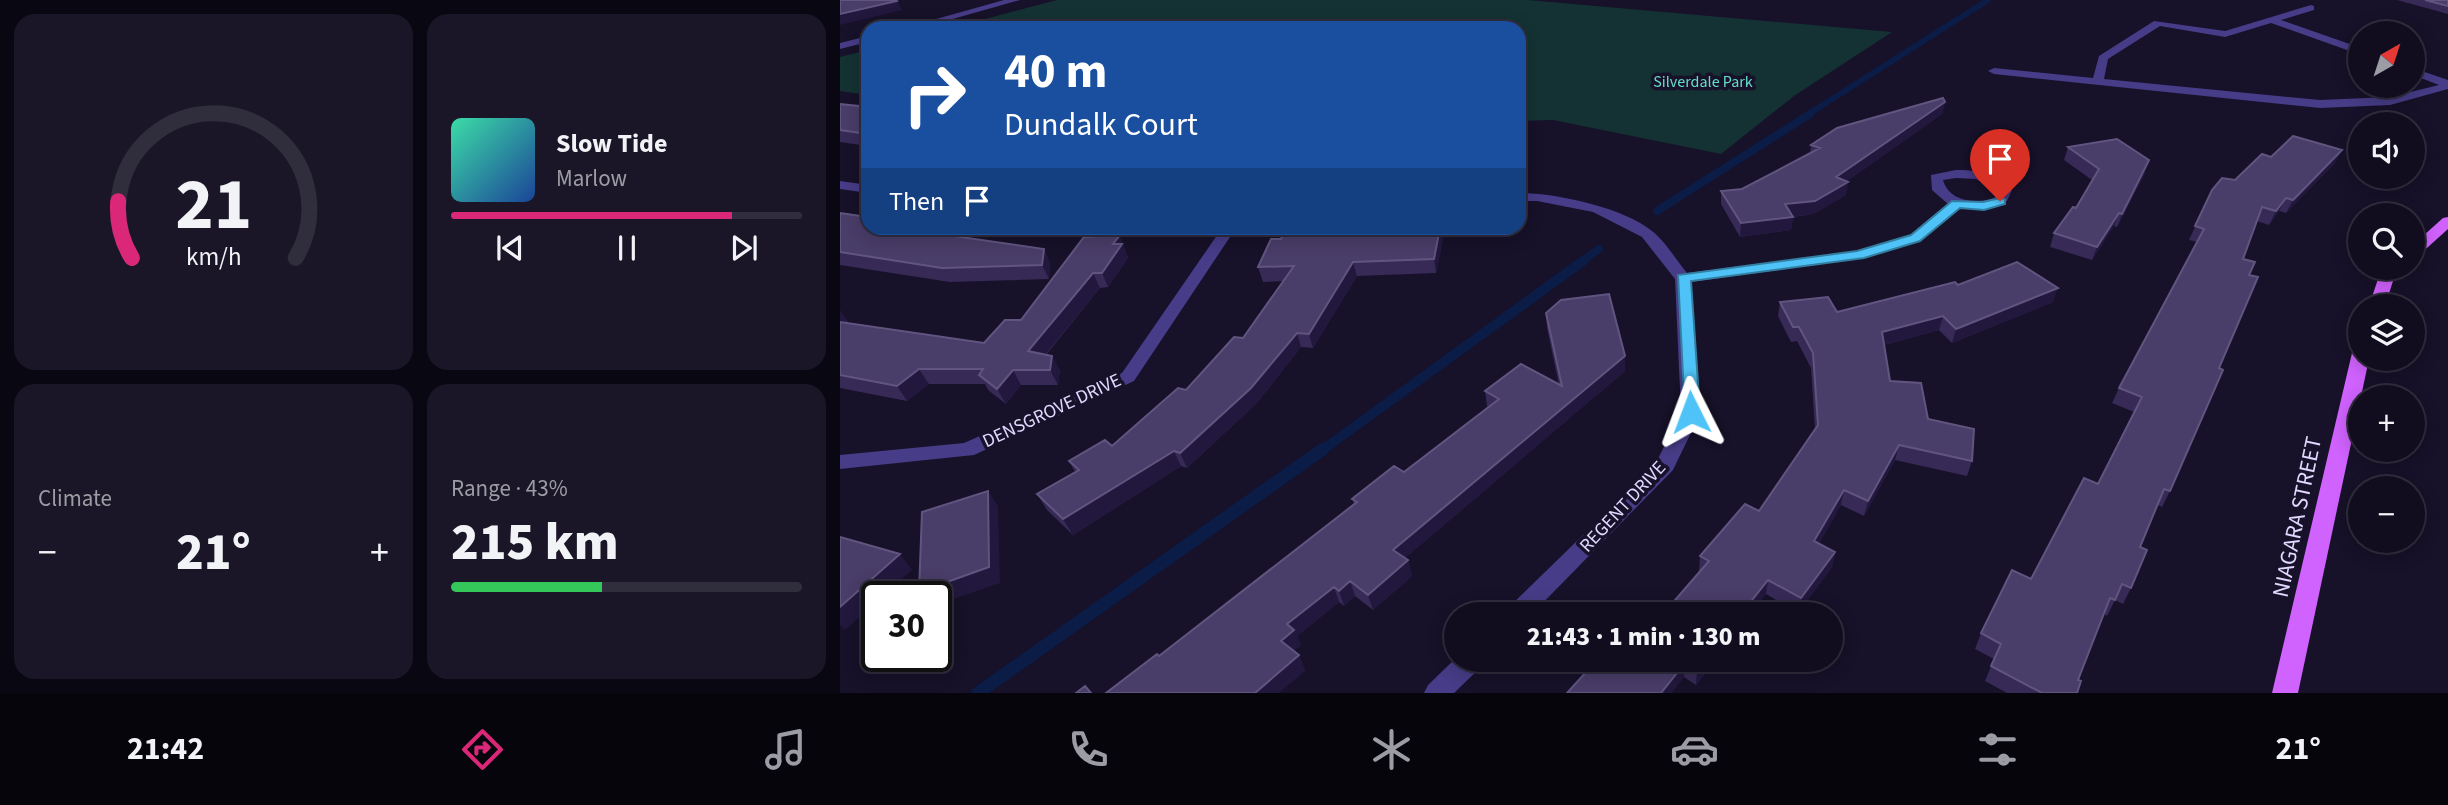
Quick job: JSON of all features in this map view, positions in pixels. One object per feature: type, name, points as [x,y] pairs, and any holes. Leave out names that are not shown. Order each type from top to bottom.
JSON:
[{"type":"main road","points":[[2425,242],[2448,221]]},
{"type":"main road","name":"NIAGARA STREET","points":[[2285,693],[2357,371]]},
{"type":"street","points":[[936,21],[1016,0]]},
{"type":"street","points":[[2098,81],[2103,58],[2158,23],[2225,34],[2311,8]]},
{"type":"street","points":[[2271,20],[2348,47]]},
{"type":"street","points":[[840,46],[861,41]]},
{"type":"street","points":[[1994,71],[2320,104],[2390,101],[2448,85]]},
{"type":"street","points":[[2426,76],[2448,85]]},
{"type":"street","points":[[840,185],[861,188]]},
{"type":"street","points":[[1526,197],[1597,209],[1647,234],[1684,278],[1859,255],[1915,238],[1957,204]]},
{"type":"street","name":"DENSGROVE DRIVE","points":[[843,466],[967,450],[1128,377],[1224,235]]},
{"type":"street","name":"REGENT DRIVE","points":[[1529,602],[1663,470],[1691,412],[1684,278]]},
{"type":"street","points":[[1437,693],[1459,672]]},
{"type":"green space","name":"Silverdale Park","points":[[1057,0],[1528,0],[1892,32],[1794,96],[1721,154],[1553,120],[1526,121],[1526,21],[978,21]]},
{"type":"green space","points":[[861,52],[861,94],[840,91],[840,57]]},
{"type":"building","points":[[840,0],[896,0],[897,1],[840,14]]},
{"type":"building","points":[[2425,0],[2448,0],[2448,6]]},
{"type":"building","points":[[1943,98],[1945,102],[1836,177],[1848,182],[1815,201],[1785,204],[1793,217],[1741,223],[1721,191],[1742,189],[1820,148],[1811,145],[1837,128]]},
{"type":"building","points":[[840,104],[861,106],[861,133],[840,130]]},
{"type":"building","points":[[2293,136],[2342,150],[2293,200],[2286,198],[2276,211],[2262,207],[2243,259],[2255,262],[2249,275],[2258,277],[2219,368],[2223,370],[2170,491],[2164,489],[2140,547],[2147,550],[2131,588],[2122,584],[2115,600],[2110,598],[2078,680],[2081,681],[2077,693],[2042,693],[1991,666],[2001,644],[1981,633],[2012,570],[2031,579],[2084,478],[2098,484],[2142,397],[2119,388],[2204,229],[2195,226],[2212,190],[2222,178],[2235,180],[2262,154],[2271,157]]},
{"type":"building","points":[[2117,139],[2149,160],[2122,214],[2119,213],[2097,247],[2054,233],[2073,207],[2076,208],[2099,169],[2068,147]]},
{"type":"building","points":[[840,213],[861,216],[861,235],[947,235],[1044,249],[1042,265],[942,268],[840,252]]},
{"type":"building","points":[[1120,235],[1113,244],[1122,244],[1102,273],[1093,273],[1028,351],[1052,356],[1050,370],[1013,370],[997,389],[979,375],[983,369],[919,369],[897,386],[840,375],[840,322],[984,343],[1005,320],[1021,320],[1084,237]]},
{"type":"building","points":[[1283,235],[1439,235],[1434,259],[1353,262],[1309,334],[1297,333],[1251,388],[1180,453],[1174,451],[1063,519],[1037,494],[1079,470],[1069,461],[1105,440],[1112,446],[1178,388],[1186,390],[1234,337],[1243,338],[1294,266],[1258,267],[1271,239],[1281,239]]},
{"type":"building","points":[[2017,262],[2058,288],[1956,329],[1943,316],[1882,332],[1890,381],[1921,383],[1928,419],[1974,429],[1972,461],[1899,445],[1868,501],[1844,490],[1814,541],[1835,552],[1801,598],[1768,580],[1751,602],[1673,602],[1709,561],[1700,556],[1745,504],[1759,511],[1818,425],[1813,353],[1799,327],[1793,327],[1780,302],[1828,297],[1837,312],[1955,282],[1958,285]]},
{"type":"building","points":[[1609,294],[1625,356],[1393,550],[1408,560],[1368,595],[1350,581],[1339,591],[1334,587],[1287,624],[1294,630],[1281,641],[1299,655],[1255,693],[1106,693],[1157,654],[1159,656],[1357,502],[1352,499],[1394,466],[1404,472],[1499,399],[1485,391],[1521,364],[1562,386],[1546,313],[1561,300]]},
{"type":"building","points":[[988,491],[989,567],[950,581],[919,581],[922,512]]},
{"type":"building","points":[[840,537],[900,554],[869,581],[861,581],[861,588],[840,607]]},
{"type":"building","points":[[1586,672],[1678,672],[1661,693],[1567,693]]},
{"type":"building","points":[[1085,686],[1091,693],[1076,693]]},
{"type":"waterway","points":[[1807,115],[1988,0]]},
{"type":"waterway","points":[[1657,211],[1810,114]]},
{"type":"waterway","points":[[1581,262],[1599,249]]},
{"type":"waterway","points":[[1321,451],[1583,261]]},
{"type":"waterway","points":[[978,693],[1323,449]]},
{"type":"route","points":[[1691,412],[1684,278],[1859,255],[1915,238],[1957,204],[1984,206],[2000,201]]}]
